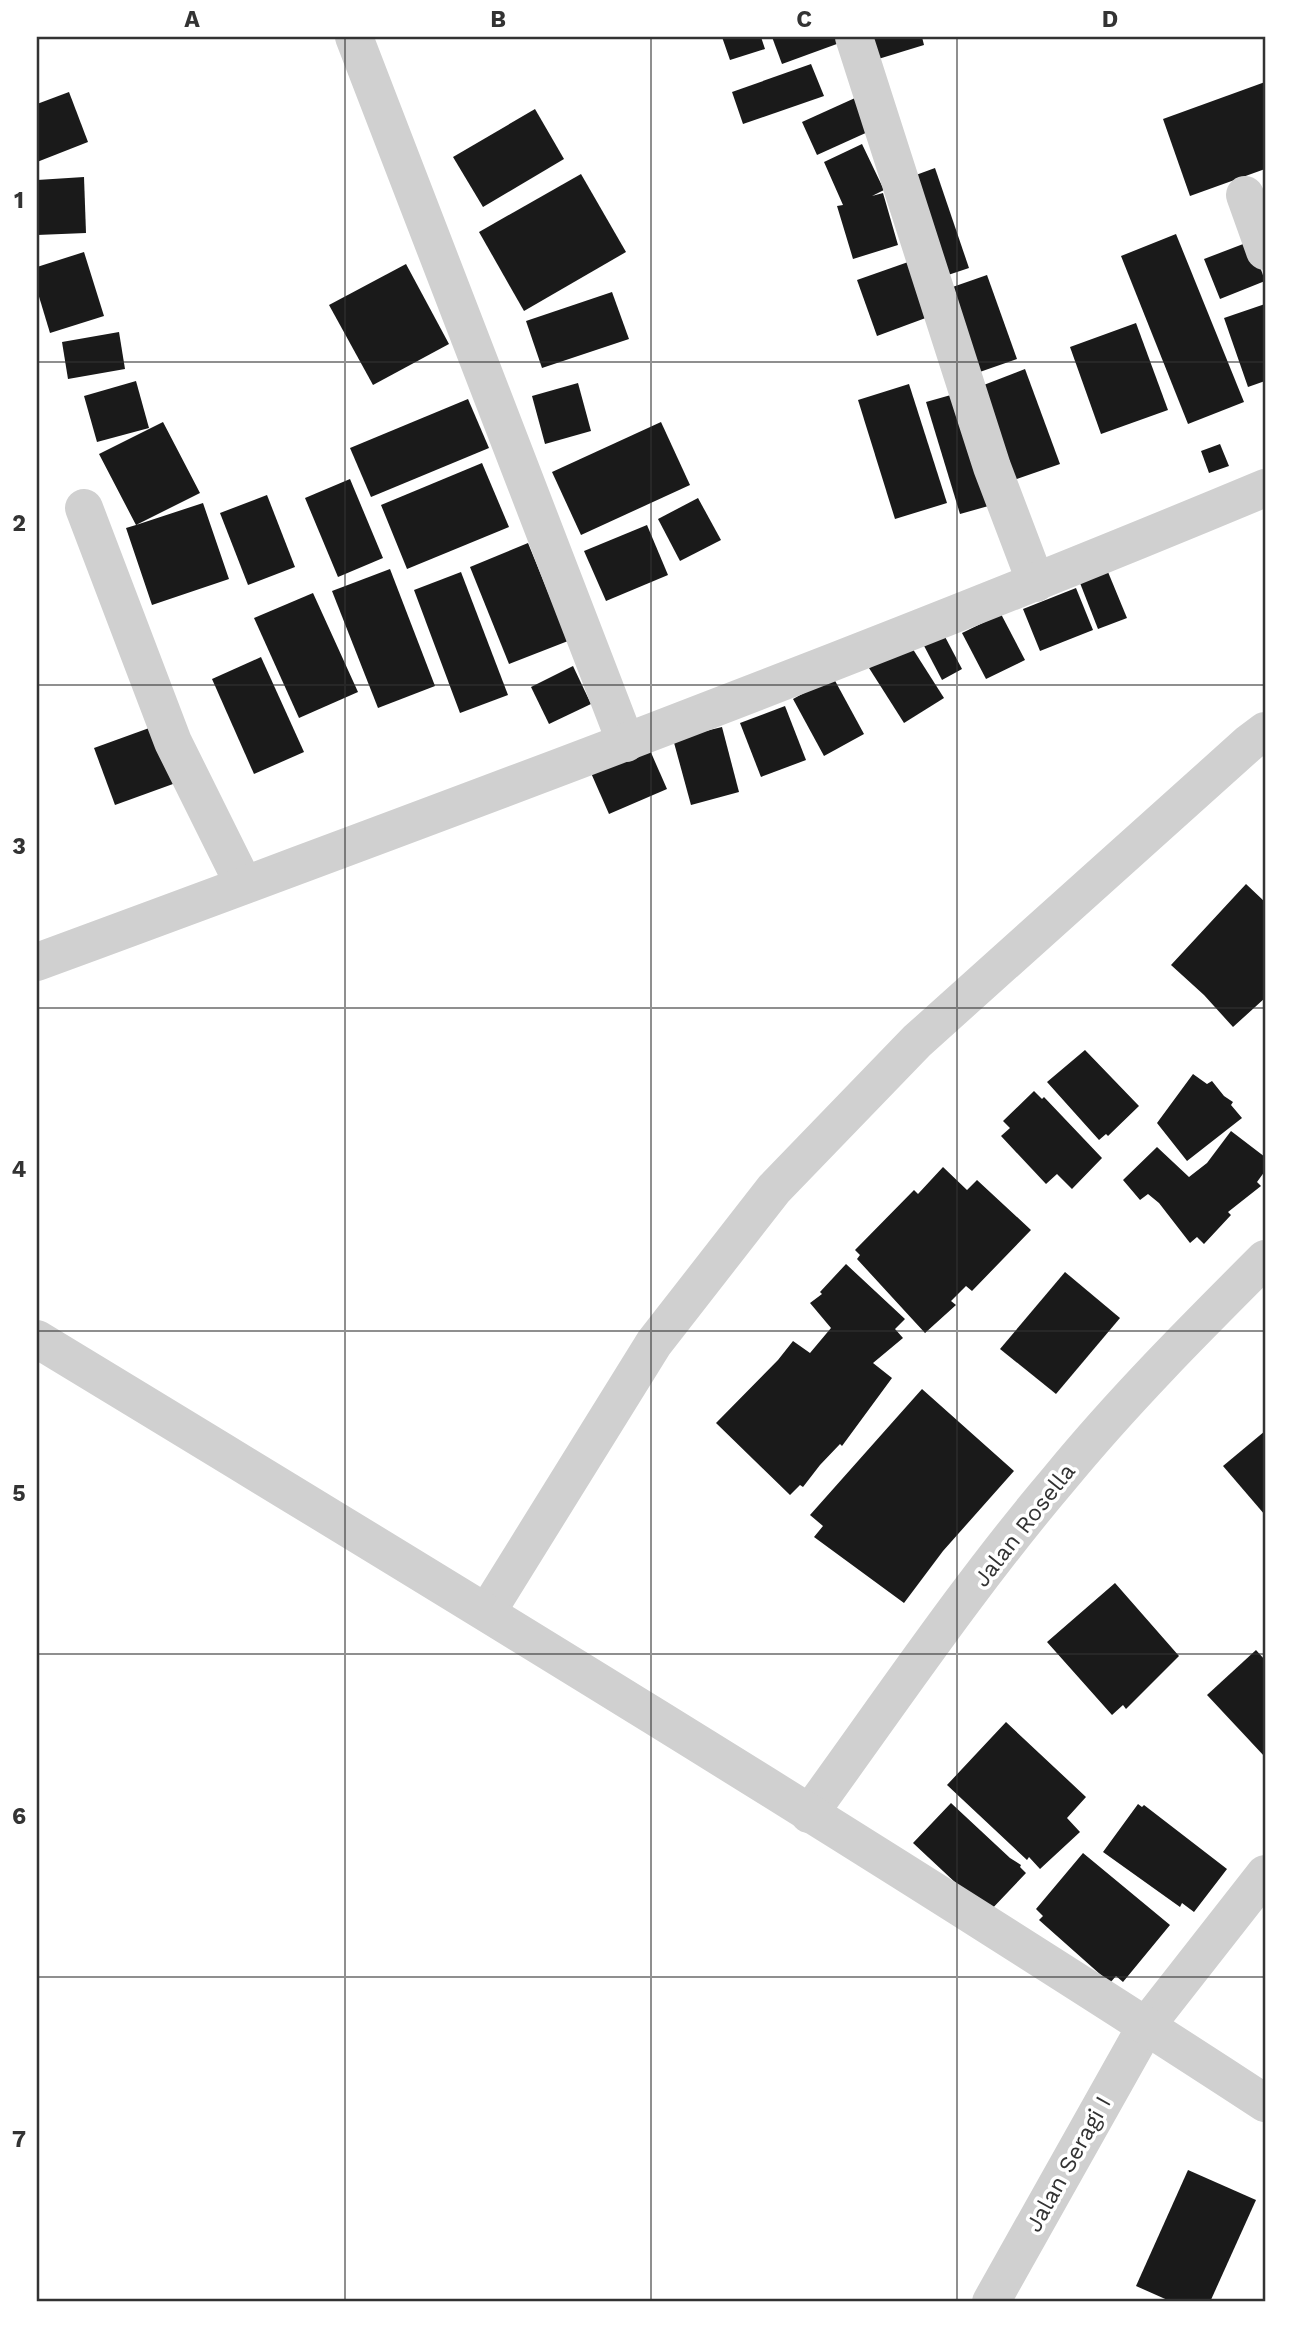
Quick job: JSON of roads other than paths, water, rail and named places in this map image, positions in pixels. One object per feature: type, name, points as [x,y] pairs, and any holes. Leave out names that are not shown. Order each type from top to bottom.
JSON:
[{"type":"street","points":[[355,37],[626,744]]},
{"type":"street","points":[[854,37],[992,467],[1036,583]]},
{"type":"street","points":[[1245,195],[1265,251]]},
{"type":"street","points":[[37,962],[626,744],[1036,583],[1265,488]]},
{"type":"street","points":[[84,508],[173,742],[244,885]]},
{"type":"street","points":[[487,1612],[654,1343],[774,1189],[917,1041],[1265,731]]},
{"type":"street","name":"Jalan Rosella","points":[[809,1814],[977,1583],[1059,1479],[1161,1364],[1265,1259]]},
{"type":"street","points":[[37,1339],[487,1612],[1265,2103]]},
{"type":"street","name":"Jalan Seragi I","points":[[991,2302],[1146,2026],[1265,1874]]}]
